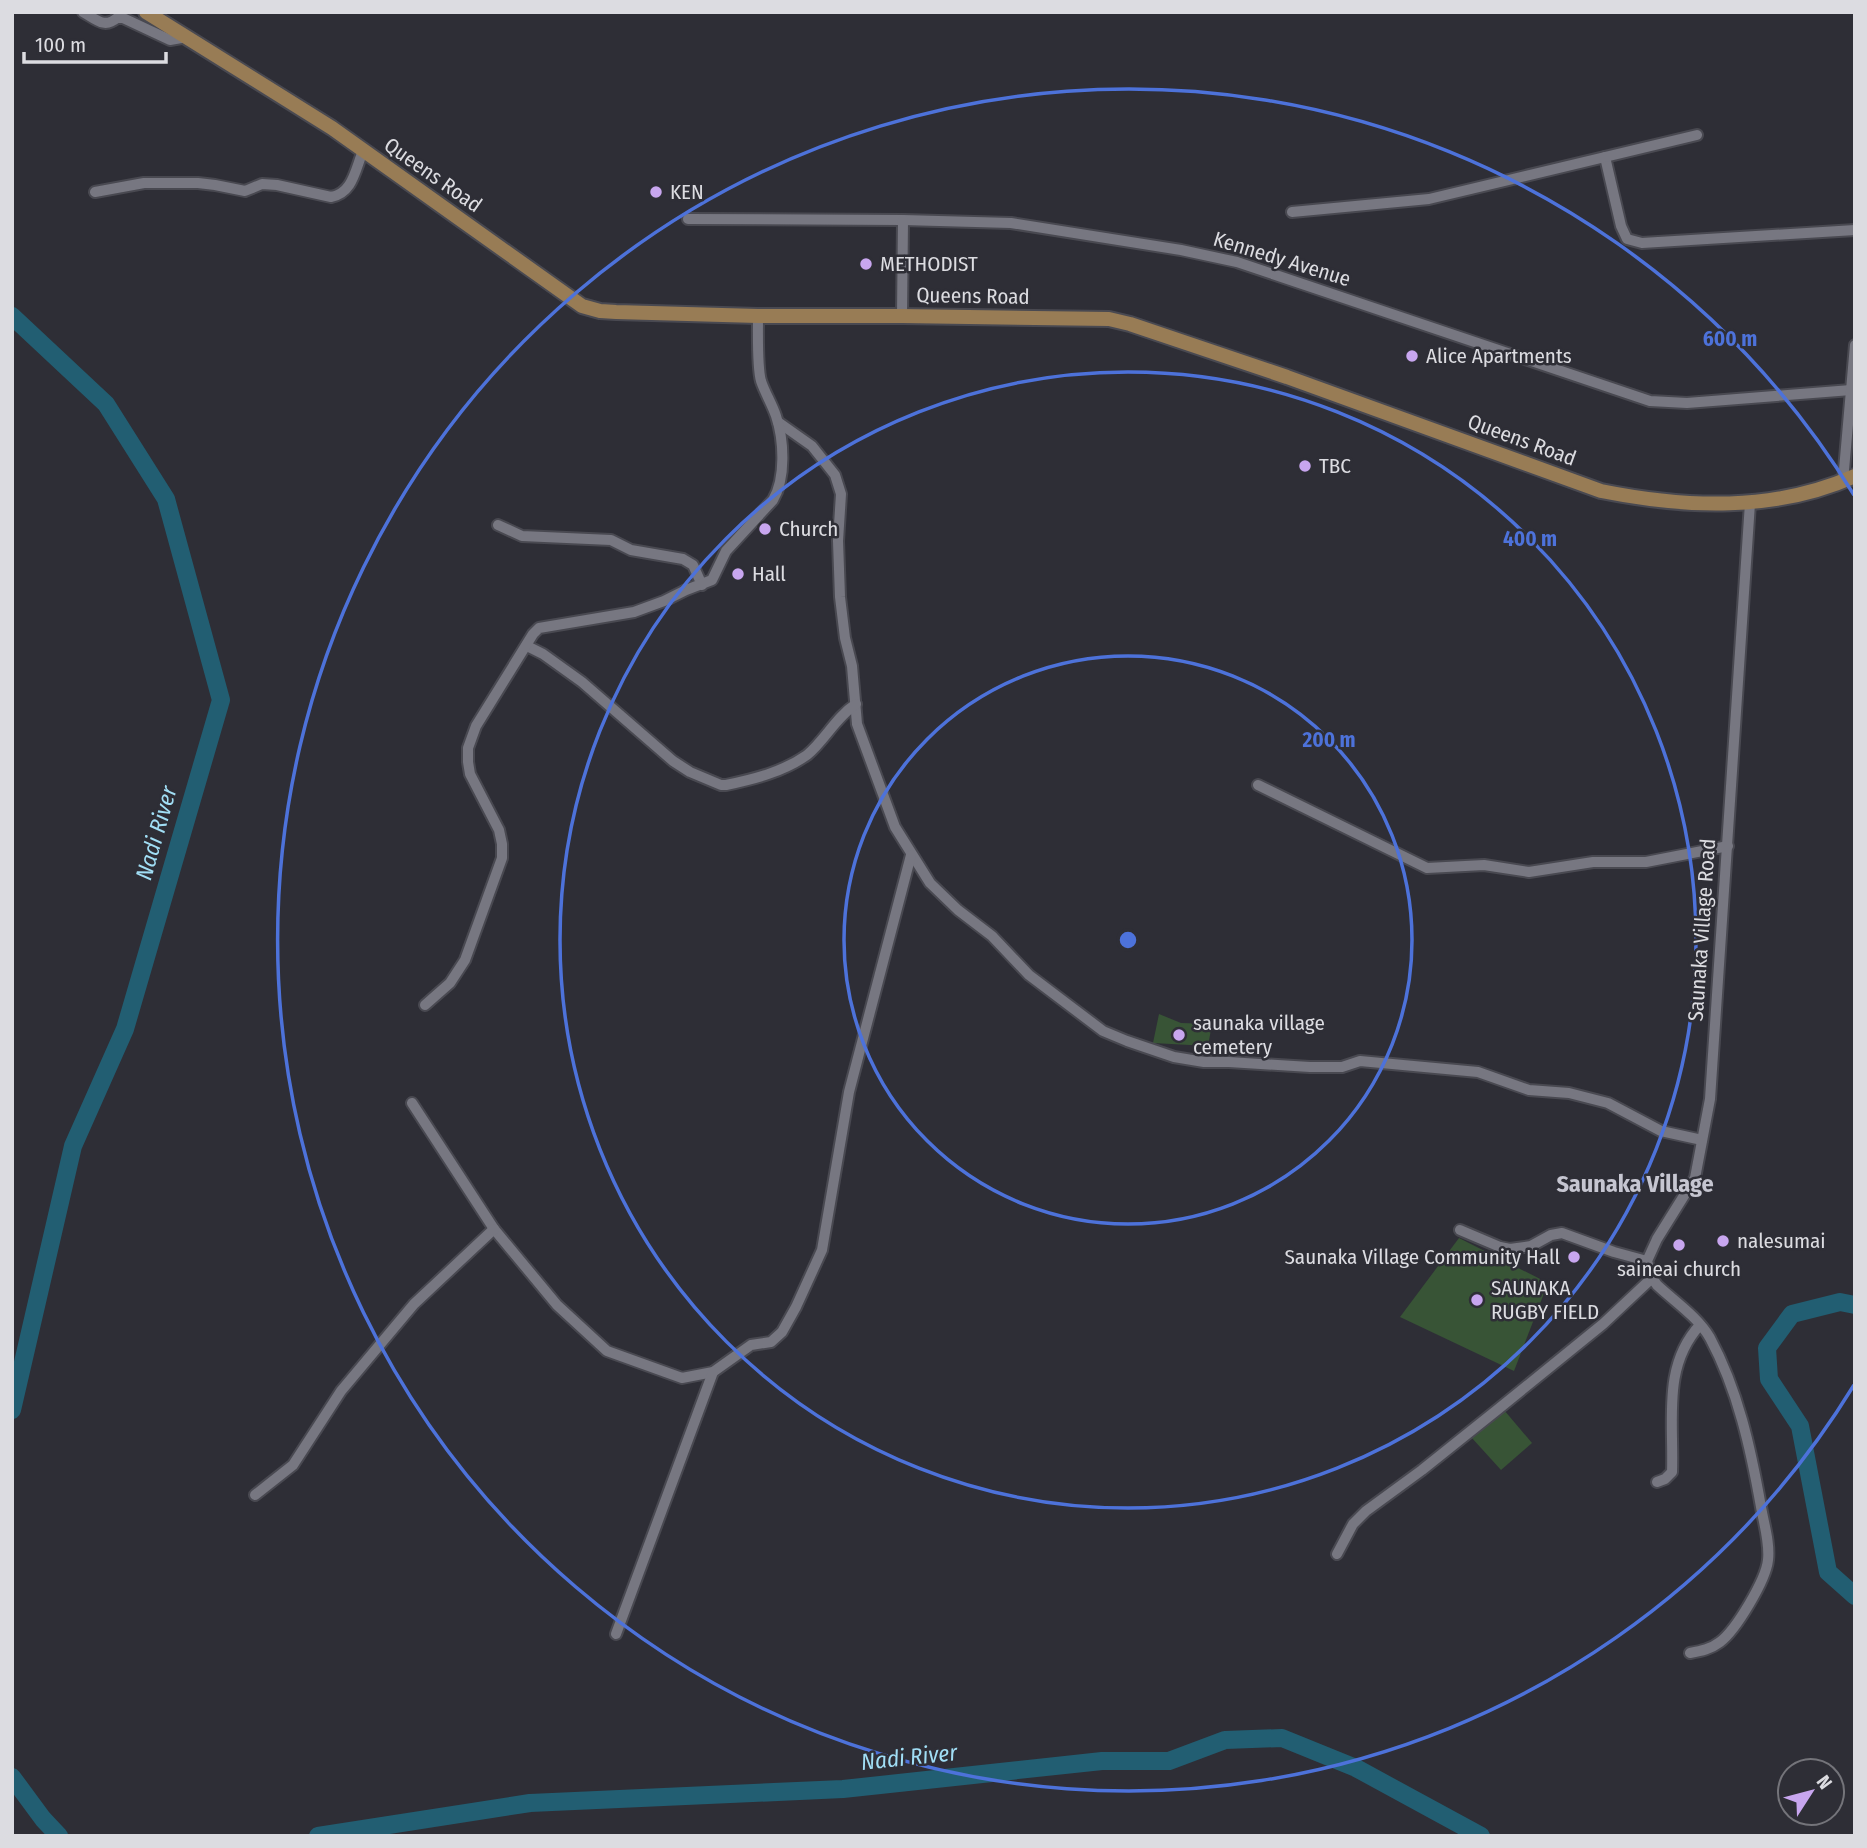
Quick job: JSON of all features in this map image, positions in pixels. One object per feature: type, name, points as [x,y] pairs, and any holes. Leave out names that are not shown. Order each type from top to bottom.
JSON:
[{"type":"main road","name":"Queens Road","points":[[146,12],[332,128],[582,306],[600,311],[758,316],[1109,319],[1287,377],[1601,492],[1692,504],[1751,503],[1806,493],[1849,479]]},
{"type":"street","points":[[83,12],[105,24],[123,18],[170,40],[187,37]]},
{"type":"street","points":[[1292,212],[1429,199],[1697,135]]},
{"type":"street","points":[[95,191],[157,183],[215,185],[246,191],[262,184],[331,197],[347,189],[363,151]]},
{"type":"street","points":[[1605,157],[1620,226],[1627,239],[1642,243],[1855,230]]},
{"type":"street","name":"Kennedy Avenue","points":[[688,219],[1011,222],[1237,262],[1650,401],[1687,403],[1851,390]]},
{"type":"street","points":[[901,316],[903,220]]},
{"type":"street","points":[[425,1005],[450,983],[465,960],[502,858],[499,830],[470,775],[468,748],[476,726],[533,634],[539,628],[635,612],[712,580],[726,551],[774,500],[779,490],[783,466],[778,422],[760,379],[758,316]]},
{"type":"street","points":[[1849,479],[1855,345]]},
{"type":"street","points":[[778,422],[812,446],[835,475],[841,494],[838,541],[840,597],[852,666],[857,724],[895,827],[930,883],[958,910],[992,936],[1029,975],[1103,1031],[1174,1058],[1204,1062],[1320,1067],[1342,1067],[1360,1061],[1478,1072],[1529,1090],[1569,1093],[1608,1103],[1661,1131],[1702,1140]]},
{"type":"street","name":"Saunaka Village Road","points":[[1647,1261],[1657,1239],[1695,1178],[1710,1099],[1751,503]]},
{"type":"street","points":[[498,525],[522,536],[611,540],[631,550],[683,559],[693,565],[702,585]]},
{"type":"street","points":[[527,646],[582,682],[673,761],[690,772],[721,785],[761,777],[785,768],[807,754],[856,704]]},
{"type":"street","points":[[1258,785],[1427,868],[1484,865],[1529,872],[1593,862],[1646,862],[1728,846]]},
{"type":"street","points":[[412,1103],[494,1229],[556,1305],[607,1350],[634,1362],[682,1378],[713,1372],[751,1345],[771,1342],[782,1332],[822,1250],[849,1093],[911,855]]},
{"type":"street","points":[[255,1495],[293,1465],[341,1391],[414,1304],[494,1229]]},
{"type":"street","points":[[1460,1230],[1510,1249],[1531,1246],[1551,1235],[1562,1233],[1647,1261],[1657,1285],[1700,1325],[1710,1338],[1742,1419],[1754,1464],[1769,1556],[1766,1573],[1729,1633],[1714,1646],[1690,1653]]},
{"type":"street","points":[[1337,1554],[1353,1524],[1366,1511],[1422,1470],[1603,1324],[1652,1278]]},
{"type":"street","points":[[1657,1482],[1672,1472],[1671,1410],[1677,1366],[1689,1339],[1700,1325]]},
{"type":"street","points":[[616,1634],[713,1372]]},
{"type":"green space","name":"saunaka village cemetery","points":[[1159,1014],[1181,1023],[1212,1024],[1208,1046],[1153,1043]]},
{"type":"green space","name":"SAUNAKA RUGBY FIELD","points":[[1459,1238],[1548,1283],[1514,1371],[1400,1317]]},
{"type":"green space","points":[[1504,1410],[1532,1443],[1501,1470],[1471,1437]]},
{"type":"waterway","name":"Nadi River","points":[[12,316],[106,404],[166,499],[221,700],[125,1029],[73,1146],[12,1410]]},
{"type":"waterway","name":"Nadi River","points":[[1855,1305],[1840,1302],[1792,1314],[1767,1348],[1769,1379],[1800,1426],[1828,1572],[1855,1596]]},
{"type":"waterway","name":"Nadi River","points":[[318,1836],[530,1803],[843,1789],[1102,1761],[1169,1761],[1225,1740],[1282,1738],[1356,1768],[1481,1836]]},
{"type":"waterway","name":"Nadi River","points":[[12,1777],[59,1836]]},
{"type":"place","name":"KEN","points":[[656,192]]},
{"type":"place","name":"METHODIST","points":[[866,264]]},
{"type":"place","name":"Alice Apartments","points":[[1412,356]]},
{"type":"place","name":"TBC","points":[[1305,466]]},
{"type":"place","name":"Church","points":[[765,529]]},
{"type":"place","name":"Hall","points":[[738,574]]},
{"type":"place","name":"saunaka village cemetery","points":[[1179,1035]]},
{"type":"place","name":"nalesumai","points":[[1723,1241]]},
{"type":"place","name":"saineai church","points":[[1679,1245]]},
{"type":"place","name":"Saunaka Village Community Hall","points":[[1574,1257]]},
{"type":"place","name":"SAUNAKA RUGBY FIELD","points":[[1477,1300]]},
{"type":"district","name":"Saunaka Village","points":[[1635,1184]]}]
